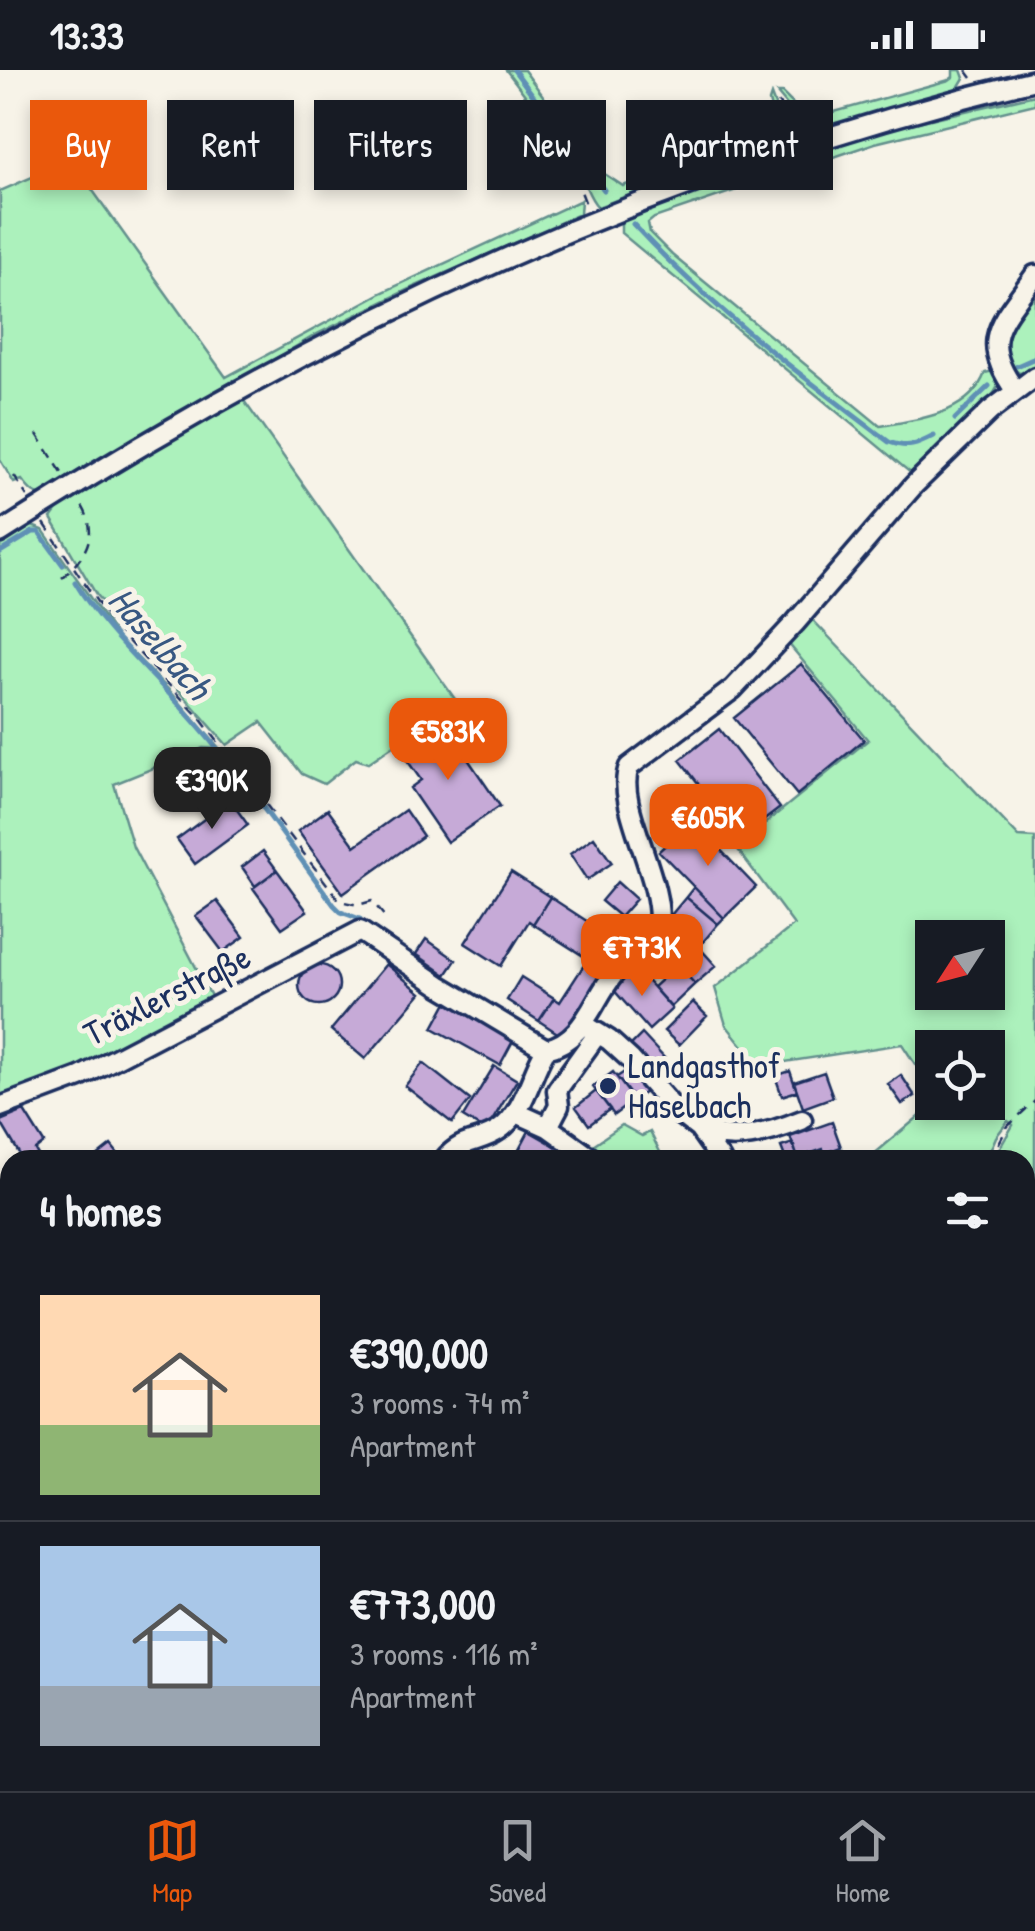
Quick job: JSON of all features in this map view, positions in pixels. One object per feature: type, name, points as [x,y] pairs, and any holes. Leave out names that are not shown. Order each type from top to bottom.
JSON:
[{"type":"street","points":[[833,136],[1035,80]]},
{"type":"street","points":[[0,533],[301,355],[394,308],[668,190]]},
{"type":"street","points":[[1015,390],[998,365],[996,339],[1035,275]]},
{"type":"street","points":[[548,1127],[559,1106],[557,1090],[614,974],[658,928],[657,899],[627,790],[629,767],[733,689],[914,485],[1015,390],[1035,377]]},
{"type":"street","name":"Träxlerstraße","points":[[0,1106],[80,1076],[360,931],[546,1049]]},
{"type":"street","points":[[455,1150],[463,1142],[496,1132],[517,1112],[546,1049],[590,1029]]},
{"type":"street","points":[[590,1029],[631,1060],[677,1112],[715,1137],[780,1129],[802,1120]]},
{"type":"street","points":[[517,1112],[548,1127],[580,1150]]},
{"type":"street","points":[[699,1129],[714,1150]]},
{"type":"path","points":[[580,190],[592,220]]},
{"type":"path","points":[[37,434],[62,472]]},
{"type":"path","points":[[14,476],[122,636],[182,697],[228,752],[340,901],[358,905],[372,901],[385,917]]},
{"type":"path","points":[[62,578],[82,558],[90,537],[88,515],[80,503]]},
{"type":"path","points":[[995,1150],[1008,1126],[1035,1101]]},
{"type":"green space","points":[[506,70],[524,70],[546,100],[529,100]]},
{"type":"green space","points":[[953,70],[961,70],[964,78],[958,88],[833,126],[833,112],[953,77]]},
{"type":"green space","points":[[1035,95],[1035,104],[875,143],[833,157],[833,146],[900,126]]},
{"type":"green space","points":[[606,175],[626,185],[626,190],[643,190],[598,207],[588,190],[606,190]]},
{"type":"green space","points":[[30,178],[30,190],[92,190],[226,377],[381,293],[581,200],[580,214],[317,334],[42,495],[22,480],[14,483],[0,460],[0,191]]},
{"type":"green space","points":[[701,190],[737,190],[654,218],[648,223],[650,233],[880,426],[941,413],[955,406],[977,387],[985,373],[993,371],[998,386],[913,475],[621,233],[621,220]]},
{"type":"green space","points":[[1035,284],[1035,371],[1019,373],[1003,360],[1004,349],[1013,320]]},
{"type":"green space","points":[[242,398],[457,702],[368,763],[356,759],[324,784],[302,774],[261,722],[227,745],[97,596],[51,518],[60,506]]},
{"type":"green space","points":[[32,526],[43,530],[119,639],[220,749],[203,748],[114,784],[133,847],[212,998],[56,1079],[0,1100],[0,546]]},
{"type":"green space","points":[[810,617],[1019,837],[1035,838],[1035,1150],[999,1150],[1013,1125],[1008,1121],[990,1150],[879,1150],[915,1120],[1005,1120],[1005,1030],[915,1030],[915,1064],[902,1044],[759,1066],[726,1025],[715,988],[794,925],[736,847],[868,740],[788,643]]},
{"type":"green space","points":[[622,1125],[642,1136],[650,1132],[659,1150],[594,1150],[590,1147]]},
{"type":"building","points":[[801,664],[864,740],[797,795],[734,718]]},
{"type":"building","points":[[442,721],[500,806],[447,842],[410,788],[421,780],[400,750]]},
{"type":"building","points":[[719,729],[780,808],[741,838],[680,760]]},
{"type":"building","points":[[205,767],[222,792],[206,802],[189,778]]},
{"type":"building","points":[[230,800],[248,825],[195,864],[177,839]]},
{"type":"building","points":[[328,809],[355,846],[405,810],[423,836],[343,893],[298,831]]},
{"type":"building","points":[[692,820],[756,887],[724,918],[659,851]]},
{"type":"building","points":[[594,837],[612,863],[587,880],[570,854]]},
{"type":"building","points":[[263,851],[277,870],[255,886],[242,867]]},
{"type":"building","points":[[277,870],[307,911],[282,928],[253,888]]},
{"type":"building","points":[[511,872],[550,897],[533,924],[529,921],[501,966],[465,943]]},
{"type":"building","points":[[617,882],[636,899],[620,917],[601,901]]},
{"type":"building","points":[[694,887],[724,918],[718,924],[686,897]]},
{"type":"building","points":[[550,897],[622,944],[562,1036],[539,1021],[554,998],[560,1002],[588,959],[533,924]]},
{"type":"building","points":[[686,897],[718,924],[703,942],[671,915]]},
{"type":"building","points":[[217,901],[244,937],[223,952],[196,916]]},
{"type":"building","points":[[426,939],[456,960],[446,975],[416,954]]},
{"type":"building","points":[[698,946],[716,966],[695,984],[677,965]]},
{"type":"building","points":[[386,964],[421,993],[365,1059],[331,1030]]},
{"type":"building","points":[[319,965],[333,971],[339,985],[333,999],[319,1005],[305,999],[299,985],[305,971]]},
{"type":"building","points":[[677,965],[695,984],[671,1007],[653,987]]},
{"type":"building","points":[[635,967],[672,1009],[649,1030],[612,988]]},
{"type":"building","points":[[521,977],[554,998],[539,1021],[507,1000]]},
{"type":"building","points":[[447,1002],[514,1039],[500,1065],[433,1028]]},
{"type":"building","points":[[693,1002],[707,1016],[679,1045],[664,1031]]},
{"type":"building","points":[[642,1034],[667,1061],[653,1074],[628,1048]]},
{"type":"building","points":[[423,1063],[470,1100],[452,1123],[405,1086]]},
{"type":"building","points":[[494,1066],[517,1080],[486,1131],[463,1117]]},
{"type":"building","points":[[629,1069],[645,1092],[634,1100],[617,1077]]},
{"type":"building","points":[[790,1071],[797,1091],[782,1096],[775,1076]]},
{"type":"building","points":[[613,1072],[634,1100],[614,1115],[593,1087]]},
{"type":"building","points":[[824,1072],[833,1097],[803,1108],[794,1082]]},
{"type":"building","points":[[901,1075],[915,1096],[902,1104],[888,1084]]},
{"type":"building","points":[[596,1091],[610,1109],[589,1125],[576,1107]]},
{"type":"building","points":[[24,1111],[44,1143],[35,1150],[17,1150],[0,1121]]},
{"type":"building","points":[[719,1114],[738,1116],[737,1131],[718,1129]]},
{"type":"building","points":[[832,1122],[841,1147],[795,1150],[790,1137]]},
{"type":"building","points":[[529,1131],[562,1150],[519,1150]]},
{"type":"building","points":[[793,1143],[795,1150],[782,1150],[781,1147]]},
{"type":"waterway","points":[[514,70],[536,100]]},
{"type":"waterway","points":[[633,224],[724,311],[889,442],[912,445],[934,436]]},
{"type":"waterway","points":[[1017,366],[1035,358]]},
{"type":"waterway","points":[[955,419],[989,386]]},
{"type":"waterway","name":"Haselbach","points":[[0,552],[39,532],[63,565]]},
{"type":"waterway","name":"Haselbach","points":[[75,582],[113,633],[224,757],[334,905],[360,919]]},
{"type":"place","name":"Landgasthof Haselbach","points":[[608,1086]]}]
